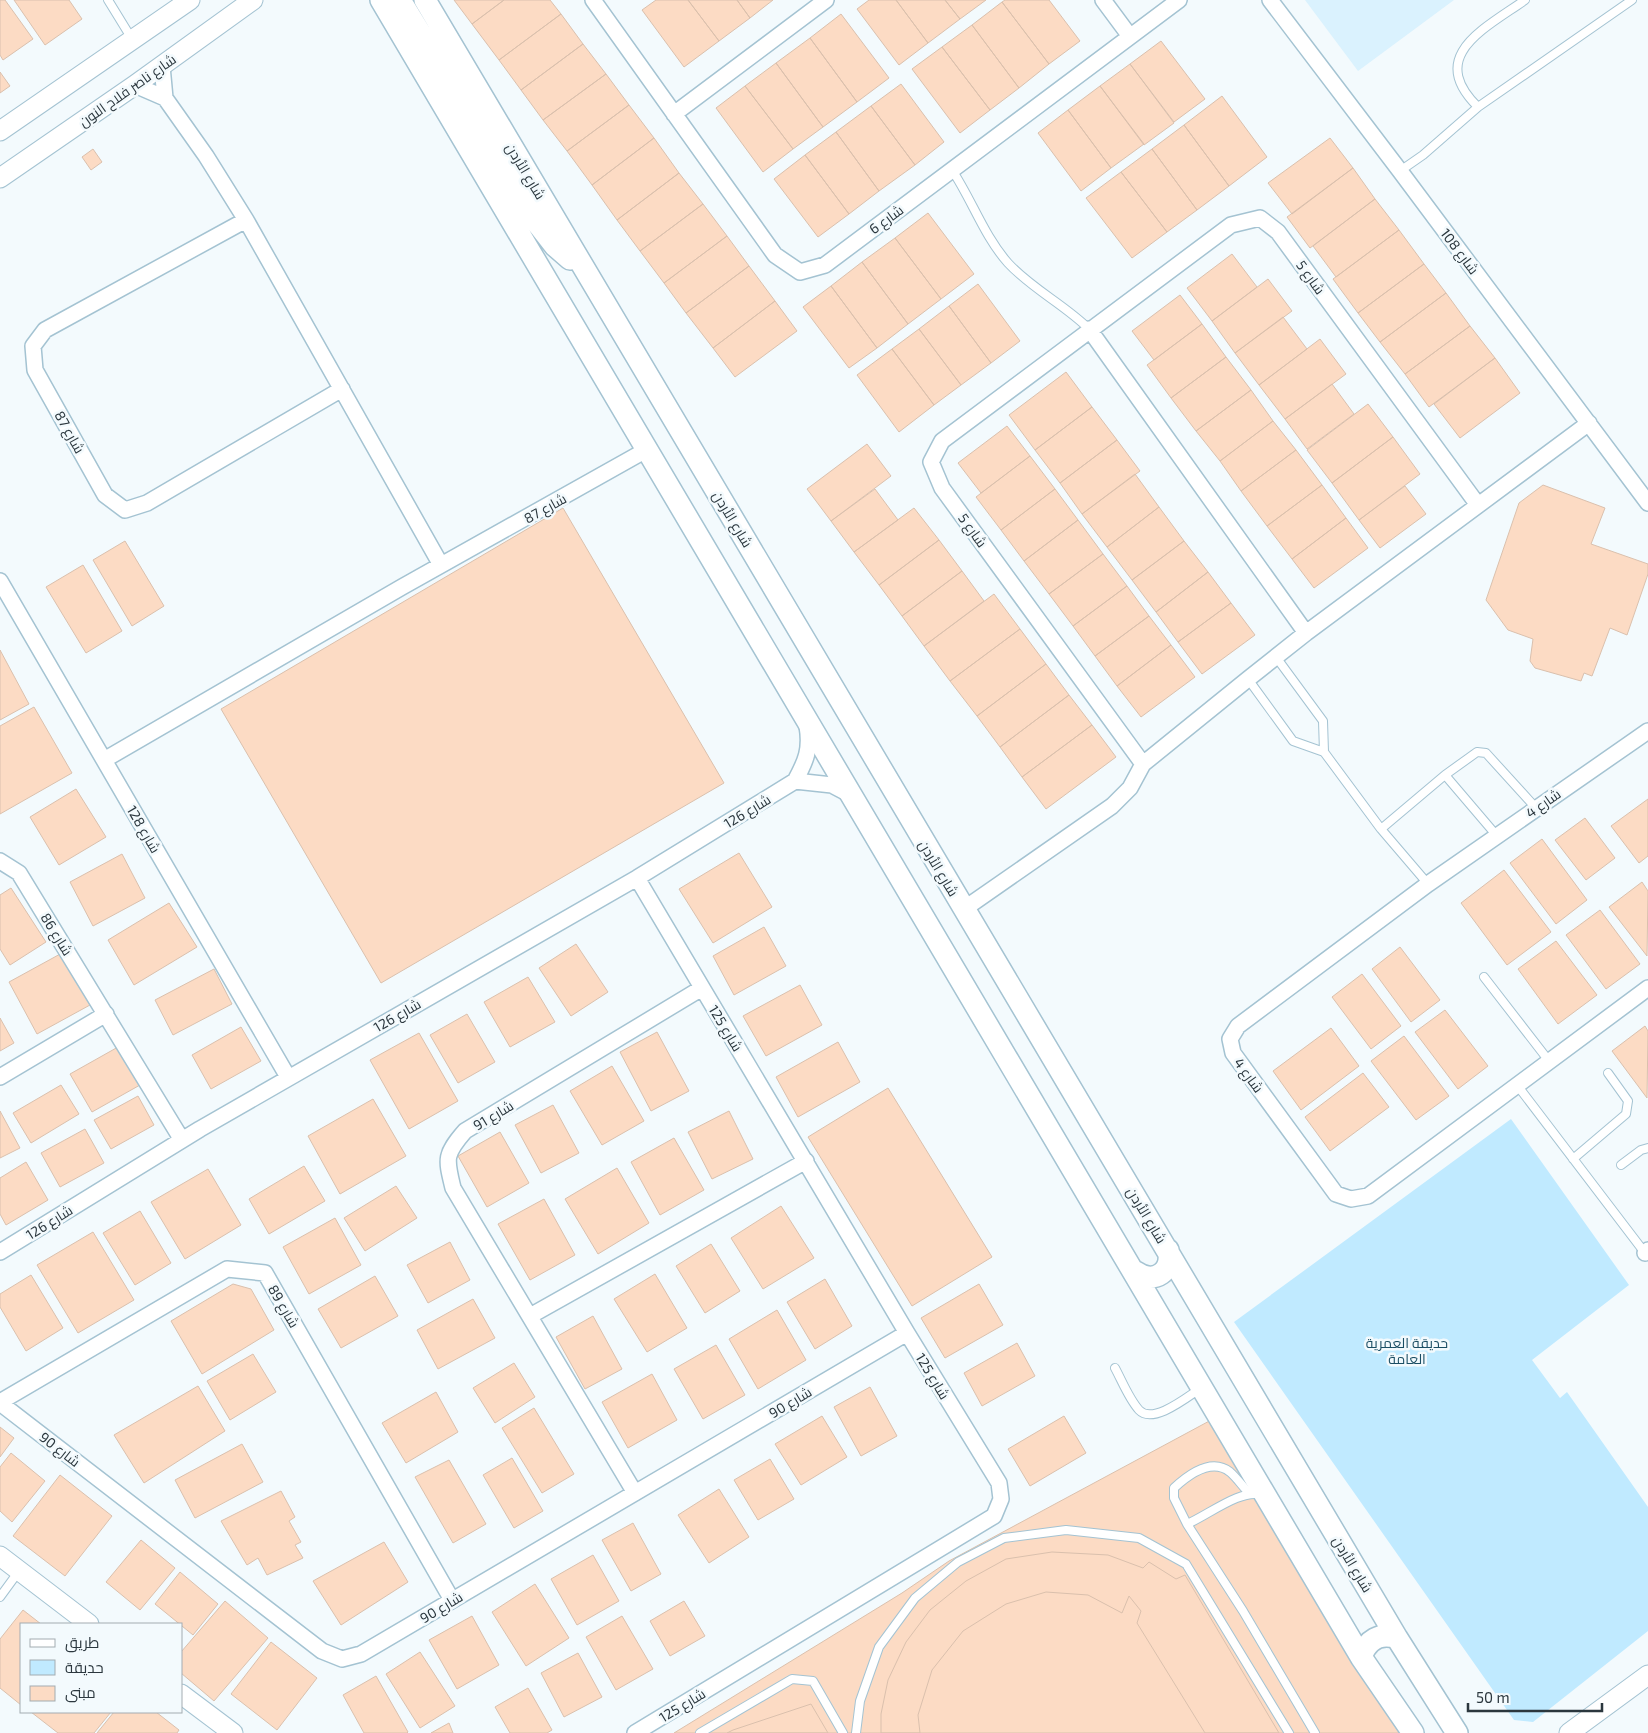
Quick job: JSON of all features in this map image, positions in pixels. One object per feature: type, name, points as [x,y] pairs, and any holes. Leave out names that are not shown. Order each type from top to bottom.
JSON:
[{"type":"main road","points":[[381,0],[806,719],[854,796],[1136,1272],[1203,1388],[1258,1495],[1361,1657],[1413,1733]]},
{"type":"main road","points":[[400,0],[534,219],[555,246],[585,270]]},
{"type":"main road","name":"شارع الأردن","points":[[425,0],[1397,1638],[1457,1733]]},
{"type":"main road","points":[[1136,1272],[1147,1278],[1159,1276],[1170,1262],[1168,1250]]},
{"type":"main road","points":[[1361,1657],[1364,1649],[1374,1638],[1386,1636],[1397,1638]]},
{"type":"street","points":[[0,131],[190,0]]},
{"type":"street","name":"شارع ناصر فلاح النون","points":[[0,178],[136,85],[252,0]]},
{"type":"street","name":"شارع 6","points":[[592,0],[775,255],[800,272],[824,264],[952,170],[1129,35],[1179,0]]},
{"type":"street","points":[[674,114],[826,0]]},
{"type":"street","points":[[1103,0],[1129,35]]},
{"type":"street","name":"شارع 108","points":[[1270,0],[1648,504]]},
{"type":"street","points":[[162,66],[165,98],[206,156],[246,220],[441,565]]},
{"type":"street","points":[[136,85],[165,98]]},
{"type":"street","name":"شارع 5","points":[[1143,764],[942,488],[931,462],[942,441],[1231,225],[1260,218],[1278,232],[1478,505]]},
{"type":"street","name":"شارع 87","points":[[246,220],[44,330],[32,346],[35,370],[105,494],[125,510],[147,503],[342,388]]},
{"type":"street","points":[[1090,329],[1306,633]]},
{"type":"street","points":[[964,910],[1112,806],[1130,788],[1143,764],[1248,679],[1306,633],[1589,423]]},
{"type":"street","name":"شارع 87","points":[[104,760],[441,565],[648,449]]},
{"type":"street","name":"شارع 128","points":[[0,581],[5,603],[104,760],[288,1077]]},
{"type":"street","points":[[806,719],[810,742],[806,760],[796,782],[832,786],[854,796]]},
{"type":"street","name":"شارع 4","points":[[1647,733],[1428,884],[1238,1026],[1230,1039],[1233,1053],[1336,1194],[1351,1200],[1368,1196],[1648,988]]},
{"type":"street","name":"شارع 126","points":[[0,1252],[288,1077],[637,878],[796,782]]},
{"type":"street","name":"شارع 86","points":[[0,861],[19,873],[182,1140]]},
{"type":"street","name":"شارع 125","points":[[635,1733],[994,1516],[1002,1499],[999,1483],[907,1333],[637,878]]},
{"type":"street","name":"شارع 91","points":[[635,1493],[453,1188],[447,1160],[453,1145],[466,1132],[702,988]]},
{"type":"street","points":[[0,1077],[106,1014]]},
{"type":"street","points":[[530,1316],[806,1161]]},
{"type":"street","name":"شارع 89","points":[[0,1402],[227,1269],[265,1273],[452,1600]]},
{"type":"street","name":"شارع 90","points":[[0,1402],[322,1651],[342,1659],[362,1654],[907,1333]]},
{"type":"street","points":[[0,1556],[88,1623]]},
{"type":"street","points":[[1569,1733],[1648,1675]]},
{"type":"street","points":[[182,1695],[233,1733]]},
{"type":"lane","points":[[108,0],[133,41]]},
{"type":"lane","points":[[1478,107],[1468,97],[1459,80],[1456,67],[1458,56],[1465,47],[1494,22],[1525,0]]},
{"type":"lane","points":[[1400,171],[1423,155],[1478,107],[1632,0]]},
{"type":"lane","points":[[952,170],[969,195],[989,236],[1009,263],[1072,312],[1090,329]]},
{"type":"lane","points":[[1276,657],[1323,721],[1324,752]]},
{"type":"lane","points":[[1248,679],[1293,741],[1324,752],[1381,829],[1428,884]]},
{"type":"lane","points":[[1381,829],[1445,775],[1477,752],[1486,753],[1536,808]]},
{"type":"lane","points":[[1445,775],[1497,836]]},
{"type":"lane","points":[[1484,976],[1549,1061]]},
{"type":"lane","points":[[1573,1159],[1626,1114],[1628,1101],[1608,1073]]},
{"type":"lane","points":[[1517,1085],[1646,1251]]},
{"type":"lane","points":[[1621,1165],[1640,1150],[1648,1148]]},
{"type":"lane","points":[[1115,1368],[1138,1410],[1147,1415],[1158,1414],[1203,1388]]},
{"type":"lane","points":[[1187,1524],[1258,1495],[1229,1471],[1216,1467],[1198,1469],[1174,1488],[1174,1498],[1187,1524],[1243,1610],[1315,1733]]},
{"type":"lane","points":[[856,1733],[860,1701],[878,1647],[915,1598],[958,1562],[1004,1538],[1066,1530],[1139,1538],[1186,1564],[1289,1733]]},
{"type":"lane","points":[[0,1597],[19,1571]]},
{"type":"lane","points":[[700,1733],[792,1679],[813,1681],[843,1733]]},
{"type":"shaded area","points":[[1305,0],[1454,0],[1358,71]]},
{"type":"green space","name":"حديقة العمرية العامة","points":[[1511,1119],[1629,1285],[1532,1360],[1560,1398],[1567,1392],[1648,1507],[1648,1631],[1533,1722],[1514,1720],[1234,1322]]},
{"type":"building","points":[[0,0],[5,0],[33,39],[3,60],[0,55]]},
{"type":"building","points":[[14,0],[69,0],[82,19],[45,45]]},
{"type":"building","points":[[454,0],[504,0],[472,24]]},
{"type":"building","points":[[504,0],[550,0],[561,14],[499,60],[472,24]]},
{"type":"building","points":[[656,0],[688,0],[719,41],[684,67],[642,10]]},
{"type":"building","points":[[688,0],[737,0],[750,18],[719,41]]},
{"type":"building","points":[[737,0],[773,0],[750,18]]},
{"type":"building","points":[[869,0],[896,0],[928,43],[899,65],[857,9]]},
{"type":"building","points":[[896,0],[945,0],[960,19],[928,43]]},
{"type":"building","points":[[945,0],[986,0],[960,19]]},
{"type":"building","points":[[1005,0],[1049,0],[1080,41],[1049,64],[1002,2]]},
{"type":"building","points":[[1002,2],[1049,64],[1019,88],[972,25]]},
{"type":"building","points":[[561,14],[583,44],[521,90],[499,60]]},
{"type":"building","points":[[841,14],[889,78],[857,102],[810,38]]},
{"type":"building","points":[[972,25],[1019,88],[990,110],[942,47]]},
{"type":"building","points":[[810,38],[857,102],[823,127],[776,63]]},
{"type":"building","points":[[1161,41],[1205,99],[1174,122],[1130,64]]},
{"type":"building","points":[[583,44],[606,74],[543,120],[521,90]]},
{"type":"building","points":[[942,47],[990,110],[960,133],[912,69]]},
{"type":"building","points":[[776,63],[823,127],[793,149],[745,86]]},
{"type":"building","points":[[1130,64],[1174,123],[1144,145],[1100,86]]},
{"type":"building","points":[[0,72],[10,86],[0,93]]},
{"type":"building","points":[[606,74],[629,105],[567,151],[543,120]]},
{"type":"building","points":[[901,84],[944,142],[915,165],[871,106]]},
{"type":"building","points":[[745,86],[793,149],[763,172],[716,108]]},
{"type":"building","points":[[1100,86],[1144,144],[1111,168],[1068,110]]},
{"type":"building","points":[[1222,96],[1267,157],[1229,186],[1184,125]]},
{"type":"building","points":[[629,105],[654,138],[592,185],[567,151]]},
{"type":"building","points":[[871,106],[915,165],[879,191],[836,132]]},
{"type":"building","points":[[1068,110],[1111,168],[1081,191],[1038,133]]},
{"type":"building","points":[[1184,125],[1229,186],[1197,210],[1152,149]]},
{"type":"building","points":[[836,132],[879,191],[849,214],[805,155]]},
{"type":"building","points":[[654,138],[679,173],[617,220],[592,185]]},
{"type":"building","points":[[1330,138],[1353,168],[1292,214],[1268,183]]},
{"type":"building","points":[[93,149],[102,162],[91,170],[82,157]]},
{"type":"building","points":[[1152,149],[1197,210],[1167,232],[1121,172]]},
{"type":"building","points":[[805,155],[849,214],[818,237],[774,179]]},
{"type":"building","points":[[1353,168],[1375,199],[1310,248],[1287,217]]},
{"type":"building","points":[[1121,172],[1167,232],[1132,258],[1086,198]]},
{"type":"building","points":[[679,173],[703,204],[640,251],[617,220]]},
{"type":"building","points":[[1375,199],[1399,230],[1336,277],[1313,246]]},
{"type":"building","points":[[703,204],[727,236],[664,283],[640,251]]},
{"type":"building","points":[[928,213],[974,274],[941,299],[895,238]]},
{"type":"building","points":[[1399,230],[1424,264],[1358,313],[1333,279]]},
{"type":"building","points":[[727,236],[749,266],[686,313],[664,283]]},
{"type":"building","points":[[895,238],[941,299],[908,324],[862,262]]},
{"type":"building","points":[[1232,254],[1257,287],[1212,321],[1187,288]]},
{"type":"building","points":[[862,262],[908,324],[877,348],[831,286]]},
{"type":"building","points":[[1424,264],[1446,293],[1380,342],[1358,313]]},
{"type":"building","points":[[749,266],[775,301],[713,348],[686,313]]},
{"type":"building","points":[[1268,279],[1292,311],[1235,353],[1212,321]]},
{"type":"building","points":[[978,284],[1020,341],[991,363],[949,306]]},
{"type":"building","points":[[831,286],[877,348],[849,368],[803,307]]},
{"type":"building","points":[[1446,293],[1470,326],[1405,374],[1380,342]]},
{"type":"building","points":[[1180,295],[1202,324],[1154,360],[1132,331]]},
{"type":"building","points":[[775,301],[797,331],[735,377],[713,348]]},
{"type":"building","points":[[949,306],[991,363],[961,385],[919,329]]},
{"type":"building","points":[[1283,317],[1307,349],[1259,385],[1235,353]]},
{"type":"building","points":[[1202,324],[1226,357],[1171,398],[1147,365]]},
{"type":"building","points":[[1470,326],[1495,358],[1429,407],[1405,374]]},
{"type":"building","points":[[919,329],[961,385],[934,405],[892,349]]},
{"type":"building","points":[[1320,339],[1346,374],[1285,419],[1259,385]]},
{"type":"building","points":[[892,349],[934,405],[899,432],[857,375]]},
{"type":"building","points":[[1226,357],[1251,390],[1196,431],[1171,398]]},
{"type":"building","points":[[1495,358],[1520,393],[1460,438],[1434,404]]},
{"type":"building","points":[[1066,372],[1092,407],[1035,450],[1009,415]]},
{"type":"building","points":[[1332,384],[1354,414],[1307,449],[1285,419]]},
{"type":"building","points":[[1251,390],[1273,421],[1220,461],[1196,431]]},
{"type":"building","points":[[1368,404],[1393,437],[1332,483],[1307,450]]},
{"type":"building","points":[[1092,407],[1117,440],[1060,483],[1035,450]]},
{"type":"building","points":[[1273,421],[1296,450],[1241,491],[1220,461]]},
{"type":"building","points":[[1007,426],[1030,456],[981,493],[958,463]]},
{"type":"building","points":[[1393,437],[1420,474],[1359,520],[1332,483]]},
{"type":"building","points":[[1117,440],[1140,471],[1082,514],[1060,483]]},
{"type":"building","points":[[867,444],[891,476],[831,521],[807,489]]},
{"type":"building","points":[[1296,450],[1322,485],[1267,526],[1241,491]]},
{"type":"building","points":[[1030,456],[1055,489],[1001,530],[976,497]]},
{"type":"building","points":[[1135,474],[1159,507],[1107,547],[1082,514]]},
{"type":"building","points":[[1322,485],[1346,518],[1292,559],[1267,526]]},
{"type":"building","points":[[1543,485],[1605,508],[1591,544],[1648,564],[1648,574],[1627,635],[1610,628],[1592,676],[1584,673],[1581,681],[1535,668],[1530,661],[1533,639],[1508,630],[1486,600],[1519,503]]},
{"type":"building","points":[[1405,486],[1426,514],[1380,548],[1359,520]]},
{"type":"building","points":[[875,489],[898,520],[854,552],[831,521]]},
{"type":"building","points":[[1055,489],[1078,520],[1024,561],[1001,530]]},
{"type":"building","points":[[1159,507],[1184,541],[1132,580],[1107,547]]},
{"type":"building","points":[[563,508],[724,783],[381,983],[221,709]]},
{"type":"building","points":[[914,508],[939,540],[879,585],[854,552]]},
{"type":"building","points":[[1346,518],[1368,548],[1314,588],[1292,559]]},
{"type":"building","points":[[1078,520],[1103,554],[1049,594],[1024,561]]},
{"type":"building","points":[[939,540],[962,571],[902,616],[879,585]]},
{"type":"building","points":[[125,541],[164,606],[132,626],[93,560]]},
{"type":"building","points":[[1184,541],[1208,572],[1156,612],[1132,580]]},
{"type":"building","points":[[1103,554],[1127,586],[1073,626],[1049,594]]},
{"type":"building","points":[[83,565],[122,631],[86,653],[46,587]]},
{"type":"building","points":[[962,571],[984,601],[924,646],[902,616]]},
{"type":"building","points":[[1208,572],[1231,603],[1178,642],[1156,612]]},
{"type":"building","points":[[1127,586],[1149,616],[1095,656],[1073,626]]},
{"type":"building","points":[[994,594],[1020,629],[950,681],[924,646]]},
{"type":"building","points":[[1231,603],[1255,635],[1202,674],[1178,642]]},
{"type":"building","points":[[1149,616],[1171,645],[1117,686],[1095,656]]},
{"type":"building","points":[[1020,629],[1046,664],[977,716],[950,681]]},
{"type":"building","points":[[1171,645],[1195,677],[1141,717],[1117,686]]},
{"type":"building","points":[[0,650],[29,704],[0,720]]},
{"type":"building","points":[[1046,664],[1069,695],[1000,747],[977,716]]},
{"type":"building","points":[[1069,695],[1092,725],[1022,777],[1000,747]]},
{"type":"building","points":[[34,707],[72,773],[0,814],[0,726]]},
{"type":"building","points":[[1092,725],[1116,757],[1046,809],[1022,777]]},
{"type":"building","points":[[76,789],[106,837],[59,865],[30,817]]},
{"type":"building","points":[[1648,799],[1648,856],[1639,863],[1611,826]]},
{"type":"building","points":[[1585,818],[1615,858],[1586,880],[1555,840]]},
{"type":"building","points":[[1542,839],[1587,900],[1556,924],[1510,863]]},
{"type":"building","points":[[739,853],[772,907],[713,943],[679,889]]},
{"type":"building","points":[[122,854],[145,898],[93,926],[70,882]]},
{"type":"building","points":[[1504,870],[1551,932],[1507,965],[1461,903]]},
{"type":"building","points":[[1642,882],[1648,891],[1647,956],[1609,907]]},
{"type":"building","points":[[11,888],[46,942],[10,965],[0,949],[0,895]]},
{"type":"building","points":[[169,903],[197,947],[134,985],[108,940]]},
{"type":"building","points":[[1600,910],[1640,964],[1606,989],[1566,935]]},
{"type":"building","points":[[764,927],[786,966],[734,995],[713,956]]},
{"type":"building","points":[[1556,941],[1597,995],[1558,1024],[1518,969]]},
{"type":"building","points":[[576,944],[608,992],[571,1016],[539,968]]},
{"type":"building","points":[[1400,947],[1440,1000],[1411,1022],[1372,969]]},
{"type":"building","points":[[62,953],[90,1005],[37,1034],[9,982]]},
{"type":"building","points":[[214,969],[232,1004],[173,1035],[155,1000]]},
{"type":"building","points":[[1362,974],[1401,1026],[1371,1049],[1332,997]]},
{"type":"building","points":[[528,977],[555,1022],[510,1047],[484,1002]]},
{"type":"building","points":[[800,985],[822,1025],[766,1056],[743,1016]]},
{"type":"building","points":[[1445,1010],[1488,1066],[1458,1089],[1415,1032]]},
{"type":"building","points":[[467,1014],[495,1062],[458,1083],[430,1035]]},
{"type":"building","points":[[0,1018],[14,1043],[0,1051]]},
{"type":"building","points":[[1645,1026],[1648,1031],[1647,1098],[1612,1051]]},
{"type":"building","points":[[241,1027],[261,1061],[211,1089],[192,1055]]},
{"type":"building","points":[[1331,1028],[1359,1066],[1301,1110],[1273,1071]]},
{"type":"building","points":[[657,1032],[689,1091],[651,1111],[620,1052]]},
{"type":"building","points":[[419,1033],[458,1101],[409,1129],[370,1060]]},
{"type":"building","points":[[1404,1036],[1449,1096],[1416,1120],[1371,1061]]},
{"type":"building","points":[[838,1042],[860,1082],[798,1117],[776,1077]]},
{"type":"building","points":[[118,1047],[140,1085],[92,1112],[70,1074]]},
{"type":"building","points":[[612,1066],[644,1121],[602,1145],[570,1091]]},
{"type":"building","points":[[1363,1073],[1389,1107],[1330,1151],[1305,1117]]},
{"type":"building","points":[[61,1085],[79,1114],[31,1143],[13,1113]]},
{"type":"building","points":[[888,1088],[992,1257],[912,1306],[808,1137]]},
{"type":"building","points":[[138,1096],[154,1125],[111,1149],[94,1120]]},
{"type":"building","points":[[373,1099],[406,1156],[340,1194],[308,1136]]},
{"type":"building","points":[[553,1105],[579,1153],[541,1173],[515,1125]]},
{"type":"building","points":[[0,1111],[20,1148],[0,1158]]},
{"type":"building","points":[[729,1111],[753,1159],[712,1179],[688,1132]]},
{"type":"building","points":[[85,1129],[104,1163],[60,1187],[41,1153]]},
{"type":"building","points":[[500,1132],[529,1183],[487,1207],[458,1156]]},
{"type":"building","points":[[674,1138],[704,1190],[660,1215],[631,1162]]},
{"type":"building","points":[[26,1162],[48,1200],[6,1225],[0,1214],[0,1178]]},
{"type":"building","points":[[304,1166],[325,1201],[269,1234],[249,1199]]},
{"type":"building","points":[[617,1168],[649,1223],[598,1254],[565,1199]]},
{"type":"building","points":[[208,1169],[241,1225],[185,1259],[151,1202]]},
{"type":"building","points":[[396,1186],[417,1218],[365,1251],[344,1218]]},
{"type":"building","points":[[544,1199],[575,1255],[530,1280],[498,1224]]},
{"type":"building","points":[[781,1206],[814,1258],[763,1289],[731,1238]]},
{"type":"building","points":[[140,1211],[171,1263],[135,1285],[103,1233]]},
{"type":"building","points":[[335,1218],[361,1265],[309,1294],[283,1247]]},
{"type":"building","points":[[93,1232],[134,1300],[78,1333],[37,1265]]},
{"type":"building","points":[[450,1242],[470,1280],[428,1303],[407,1265]]},
{"type":"building","points":[[711,1244],[740,1291],[705,1313],[676,1266]]},
{"type":"building","points":[[655,1274],[687,1328],[647,1352],[614,1299]]},
{"type":"building","points":[[31,1275],[63,1328],[26,1351],[0,1307],[0,1294]]},
{"type":"building","points":[[375,1276],[398,1316],[341,1348],[318,1309]]},
{"type":"building","points":[[825,1279],[852,1326],[815,1349],[787,1302]]},
{"type":"building","points":[[233,1284],[251,1289],[274,1330],[202,1374],[171,1321]]},
{"type":"building","points":[[979,1284],[1003,1325],[945,1358],[921,1318]]},
{"type":"building","points":[[473,1299],[495,1338],[438,1369],[417,1330]]},
{"type":"building","points":[[777,1310],[806,1360],[758,1389],[729,1339]]},
{"type":"building","points":[[593,1316],[622,1369],[585,1389],[556,1337]]},
{"type":"building","points":[[1017,1343],[1035,1376],[982,1406],[964,1373]]},
{"type":"building","points":[[716,1345],[745,1395],[703,1419],[674,1369]]},
{"type":"building","points":[[253,1354],[276,1392],[230,1420],[207,1381]]},
{"type":"building","points":[[514,1363],[535,1397],[495,1423],[473,1388]]},
{"type":"building","points":[[652,1374],[677,1420],[628,1448],[602,1402]]},
{"type":"building","points":[[198,1386],[225,1431],[144,1483],[114,1435]]},
{"type":"building","points":[[870,1387],[897,1436],[861,1456],[834,1407]]},
{"type":"building","points":[[436,1392],[458,1432],[406,1463],[382,1423]]},
{"type":"building","points":[[534,1408],[574,1474],[542,1493],[502,1428]]},
{"type":"building","points":[[822,1416],[847,1457],[801,1485],[775,1444]]},
{"type":"building","points":[[1064,1416],[1086,1453],[1030,1486],[1008,1449]]},
{"type":"building","points":[[1213,1419],[1416,1733],[674,1733],[902,1593],[949,1561]]},
{"type":"building","points":[[0,1427],[14,1438],[0,1457]]},
{"type":"building","points":[[242,1444],[263,1482],[195,1518],[175,1480]]},
{"type":"building","points":[[11,1453],[45,1481],[12,1522],[0,1511],[0,1467]]},
{"type":"building","points":[[512,1458],[543,1511],[514,1528],[483,1475]]},
{"type":"building","points":[[770,1459],[794,1499],[758,1520],[734,1480]]},
{"type":"building","points":[[449,1460],[486,1524],[453,1543],[415,1477]]},
{"type":"building","points":[[60,1475],[112,1516],[65,1576],[13,1536]]},
{"type":"building","points":[[719,1489],[749,1537],[709,1563],[678,1515]]},
{"type":"building","points":[[281,1491],[295,1517],[289,1521],[301,1542],[295,1545],[303,1558],[267,1575],[258,1558],[247,1565],[221,1521]]},
{"type":"building","points":[[633,1523],[661,1574],[631,1591],[602,1540]]},
{"type":"building","points":[[141,1540],[175,1568],[140,1610],[106,1582]]},
{"type":"building","points":[[384,1542],[408,1582],[341,1625],[313,1581]]},
{"type":"building","points":[[1052,1552],[1108,1555],[1143,1568],[1149,1562],[1176,1579],[1185,1575],[1279,1733],[1205,1733],[1137,1623],[1141,1611],[1129,1596],[1122,1613],[1088,1595],[1046,1592],[1006,1604],[963,1631],[932,1670],[918,1715],[920,1733],[881,1733],[881,1714],[888,1680],[906,1642],[930,1610],[966,1581],[1006,1559]]},
{"type":"building","points":[[593,1555],[619,1601],[577,1625],[551,1579]]},
{"type":"building","points":[[180,1572],[218,1604],[193,1635],[182,1626],[182,1623],[178,1623],[155,1604]]},
{"type":"building","points":[[535,1584],[569,1638],[526,1666],[492,1612]]},
{"type":"building","points":[[225,1601],[268,1638],[214,1701],[182,1674],[182,1651]]},
{"type":"building","points":[[684,1601],[705,1636],[670,1656],[650,1621]]},
{"type":"building","points":[[23,1610],[40,1623],[20,1623],[20,1704],[0,1688],[0,1639]]},
{"type":"building","points":[[472,1616],[499,1665],[457,1689],[429,1640]]},
{"type":"building","points":[[622,1616],[653,1669],[616,1690],[586,1637]]},
{"type":"building","points":[[271,1642],[317,1678],[277,1730],[231,1694]]},
{"type":"building","points":[[420,1652],[455,1706],[420,1728],[386,1674]]},
{"type":"building","points":[[578,1653],[602,1697],[564,1717],[541,1673]]},
{"type":"building","points":[[376,1676],[407,1733],[364,1733],[343,1695]]},
{"type":"building","points":[[528,1688],[552,1730],[547,1733],[510,1733],[495,1707]]},
{"type":"building","points":[[811,1704],[828,1733],[727,1733],[733,1730]]},
{"type":"building","points":[[32,1713],[110,1713],[94,1733],[58,1733]]},
{"type":"building","points":[[113,1713],[157,1713],[179,1730],[177,1733],[97,1733]]},
{"type":"building","points":[[449,1723],[453,1733],[431,1733]]}]
